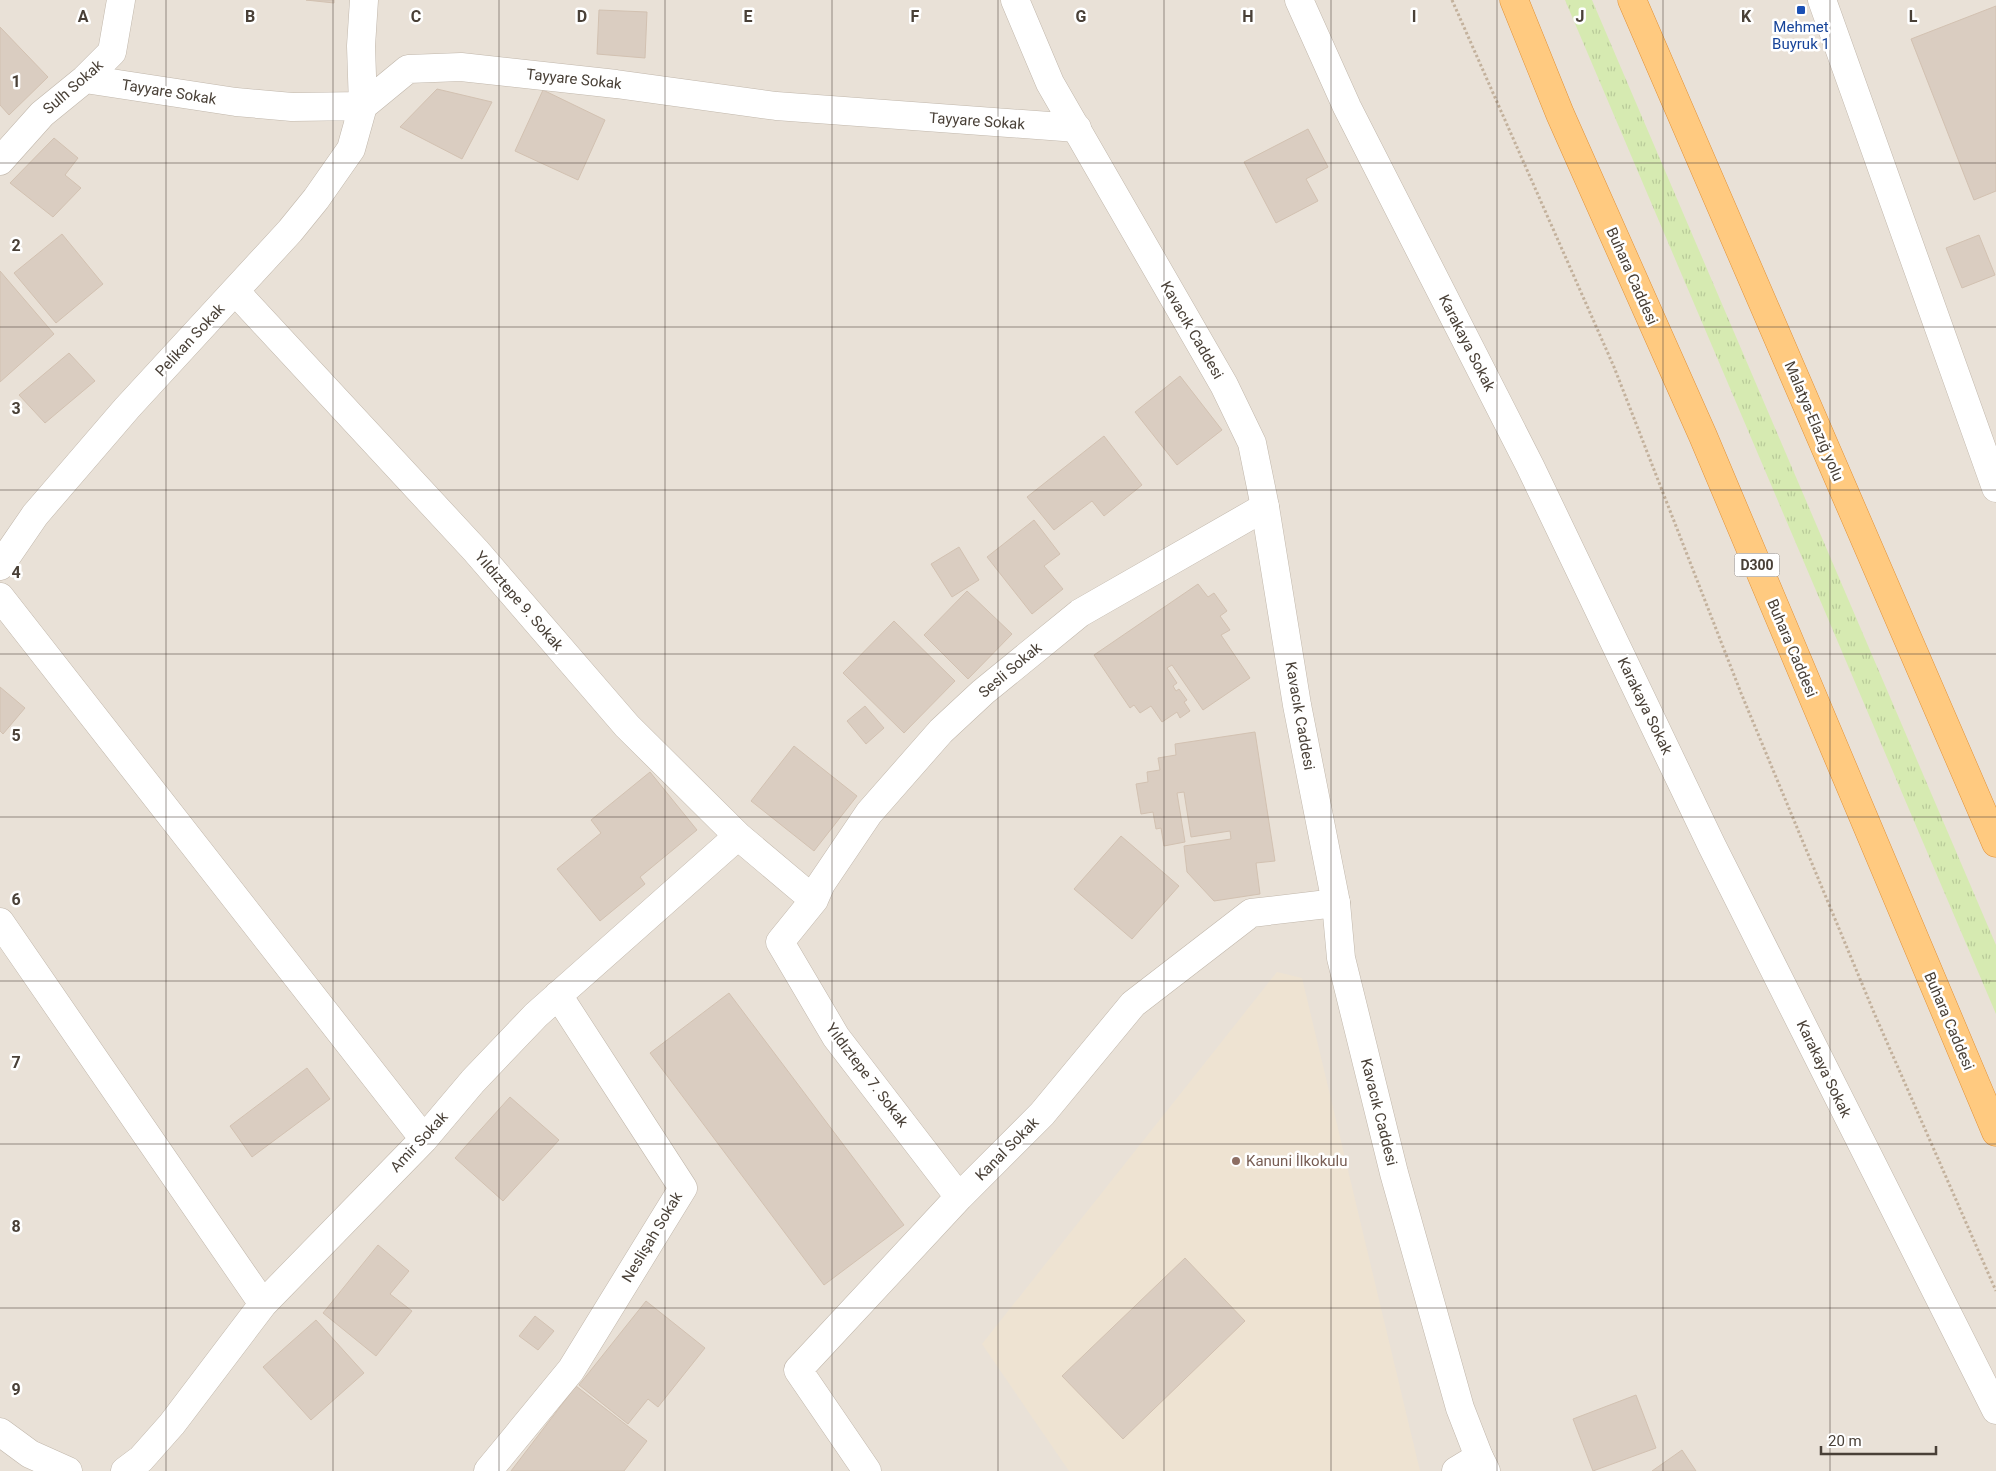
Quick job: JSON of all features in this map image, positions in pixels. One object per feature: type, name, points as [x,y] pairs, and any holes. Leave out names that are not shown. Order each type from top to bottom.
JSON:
[{"type":"highway","name":"Buhara Caddesi","points":[[1514,0],[1564,123],[1703,436],[1996,1132]]},
{"type":"highway","name":"Malatya-Elazığ yolu","points":[[1632,0],[1996,843]]},
{"type":"street","name":"Sulh Sokak","points":[[0,161],[42,114],[85,80],[112,52],[120,0]]},
{"type":"street","name":"Pelikan Sokak","points":[[0,566],[35,515],[127,408],[290,230],[316,199],[351,149],[363,106],[361,46],[364,0]]},
{"type":"street","name":"Kavacık Caddesi","points":[[1016,0],[1050,83],[1228,393],[1252,443],[1265,507],[1297,705],[1336,902],[1341,958],[1368,1072],[1460,1408],[1482,1464]]},
{"type":"street","name":"Karakaya Sokak","points":[[1299,0],[1348,107],[1530,466],[1712,846],[1996,1410]]},
{"type":"street","points":[[1822,0],[1996,488]]},
{"type":"street","name":"Tayyare Sokak","points":[[85,80],[236,102],[292,107],[363,106],[408,69],[461,67],[616,84],[776,106],[1077,128]]},
{"type":"street","name":"Yıldıztepe 9. Sokak","points":[[235,291],[476,551],[627,726],[738,836],[814,900]]},
{"type":"street","name":"Sesli Sokak","points":[[814,900],[821,884],[869,813],[941,732],[983,692],[1080,613],[1265,507]]},
{"type":"street","points":[[0,597],[424,1139]]},
{"type":"street","name":"Amir Sokak","points":[[141,1467],[263,1304],[424,1139],[473,1081],[558,995],[738,836]]},
{"type":"street","name":"Yıldıztepe 7. Sokak","points":[[814,900],[780,942],[836,1037],[959,1197]]},
{"type":"street","name":"Kanal Sokak","points":[[867,1471],[798,1370],[959,1197],[1042,1114],[1133,1004],[1251,913],[1336,902]]},
{"type":"street","points":[[0,922],[263,1304]]},
{"type":"street","name":"Neslişah Sokak","points":[[488,1471],[571,1370],[683,1188],[558,995]]},
{"type":"street","points":[[0,1432],[30,1454],[68,1471]]},
{"type":"street","points":[[1456,1471],[1482,1464]]},
{"type":"path","points":[[1452,0],[1614,367],[1753,721],[1875,1015],[1996,1291]]},
{"type":"shaded area","points":[[0,0],[1996,0],[1996,1471],[0,1471]]},
{"type":"shaded area","name":"Kanuni İlkokulu","points":[[1277,972],[1302,978],[1420,1471],[1069,1471],[982,1344]]},
{"type":"green space","points":[[1565,0],[1592,0],[1996,945],[1996,1014]]},
{"type":"building","points":[[306,0],[334,0],[334,3]]},
{"type":"building","points":[[1996,6],[1996,191],[1974,200],[1911,39]]},
{"type":"building","points":[[599,10],[647,12],[645,58],[597,54]]},
{"type":"building","points":[[0,27],[48,77],[9,115],[0,105]]},
{"type":"building","points":[[437,89],[492,102],[462,159],[400,127]]},
{"type":"building","points":[[543,90],[605,120],[578,180],[515,151]]},
{"type":"building","points":[[1308,129],[1328,167],[1306,179],[1318,201],[1276,223],[1244,162]]},
{"type":"building","points":[[54,138],[78,158],[65,175],[81,188],[53,217],[10,183]]},
{"type":"building","points":[[62,234],[103,284],[56,323],[14,273]]},
{"type":"building","points":[[1979,235],[1995,275],[1962,288],[1946,248]]},
{"type":"building","points":[[0,271],[54,334],[0,382]]},
{"type":"building","points":[[69,353],[95,381],[45,423],[19,395]]},
{"type":"building","points":[[1180,376],[1222,430],[1177,465],[1135,412]]},
{"type":"building","points":[[1104,436],[1142,485],[1104,516],[1092,501],[1054,530],[1027,497]]},
{"type":"building","points":[[1034,520],[1060,554],[1044,566],[1063,589],[1032,614],[987,557]]},
{"type":"building","points":[[959,547],[979,580],[952,597],[931,564]]},
{"type":"building","points":[[1198,584],[1208,597],[1214,593],[1227,611],[1220,616],[1230,630],[1221,635],[1250,678],[1203,710],[1172,665],[1167,668],[1177,683],[1173,686],[1176,691],[1179,689],[1187,700],[1184,702],[1190,711],[1180,718],[1177,712],[1162,722],[1151,706],[1140,713],[1134,705],[1130,708],[1094,655]]},
{"type":"building","points":[[967,591],[1012,634],[968,679],[924,635]]},
{"type":"building","points":[[894,621],[955,681],[904,733],[843,673]]},
{"type":"building","points":[[0,687],[25,708],[3,734],[0,731]]},
{"type":"building","points":[[865,706],[884,728],[866,744],[847,721]]},
{"type":"building","points":[[1255,732],[1275,861],[1256,863],[1260,894],[1214,901],[1187,872],[1184,846],[1231,839],[1230,831],[1191,837],[1184,792],[1177,793],[1185,842],[1164,846],[1161,828],[1156,829],[1153,812],[1141,814],[1136,784],[1148,782],[1147,772],[1160,770],[1158,758],[1176,755],[1175,744]]},
{"type":"building","points":[[794,746],[857,796],[814,851],[751,801]]},
{"type":"building","points":[[650,772],[697,830],[640,877],[645,884],[600,921],[557,869],[601,833],[591,820]]},
{"type":"building","points":[[1121,836],[1179,886],[1132,939],[1074,889]]},
{"type":"building","points":[[729,993],[904,1225],[824,1285],[650,1053]]},
{"type":"building","points":[[307,1068],[330,1099],[252,1157],[230,1126]]},
{"type":"building","points":[[510,1097],[559,1140],[503,1201],[455,1158]]},
{"type":"building","points":[[378,1245],[409,1271],[390,1294],[412,1311],[376,1356],[323,1313]]},
{"type":"building","points":[[1185,1258],[1245,1321],[1123,1439],[1062,1376]]},
{"type":"building","points":[[646,1301],[705,1348],[658,1407],[648,1399],[628,1424],[579,1385]]},
{"type":"building","points":[[535,1316],[554,1331],[538,1350],[519,1336]]},
{"type":"building","points":[[316,1320],[364,1373],[311,1420],[263,1367]]},
{"type":"building","points":[[576,1386],[647,1441],[624,1471],[511,1471]]},
{"type":"building","points":[[1636,1395],[1656,1448],[1593,1471],[1573,1419]]},
{"type":"building","points":[[1682,1450],[1696,1471],[1652,1471]]},
{"type":"place","name":"Mehmet Buyruk 1","points":[[1801,10]]},
{"type":"place","name":"Kanuni İlkokulu","points":[[1236,1161]]}]
